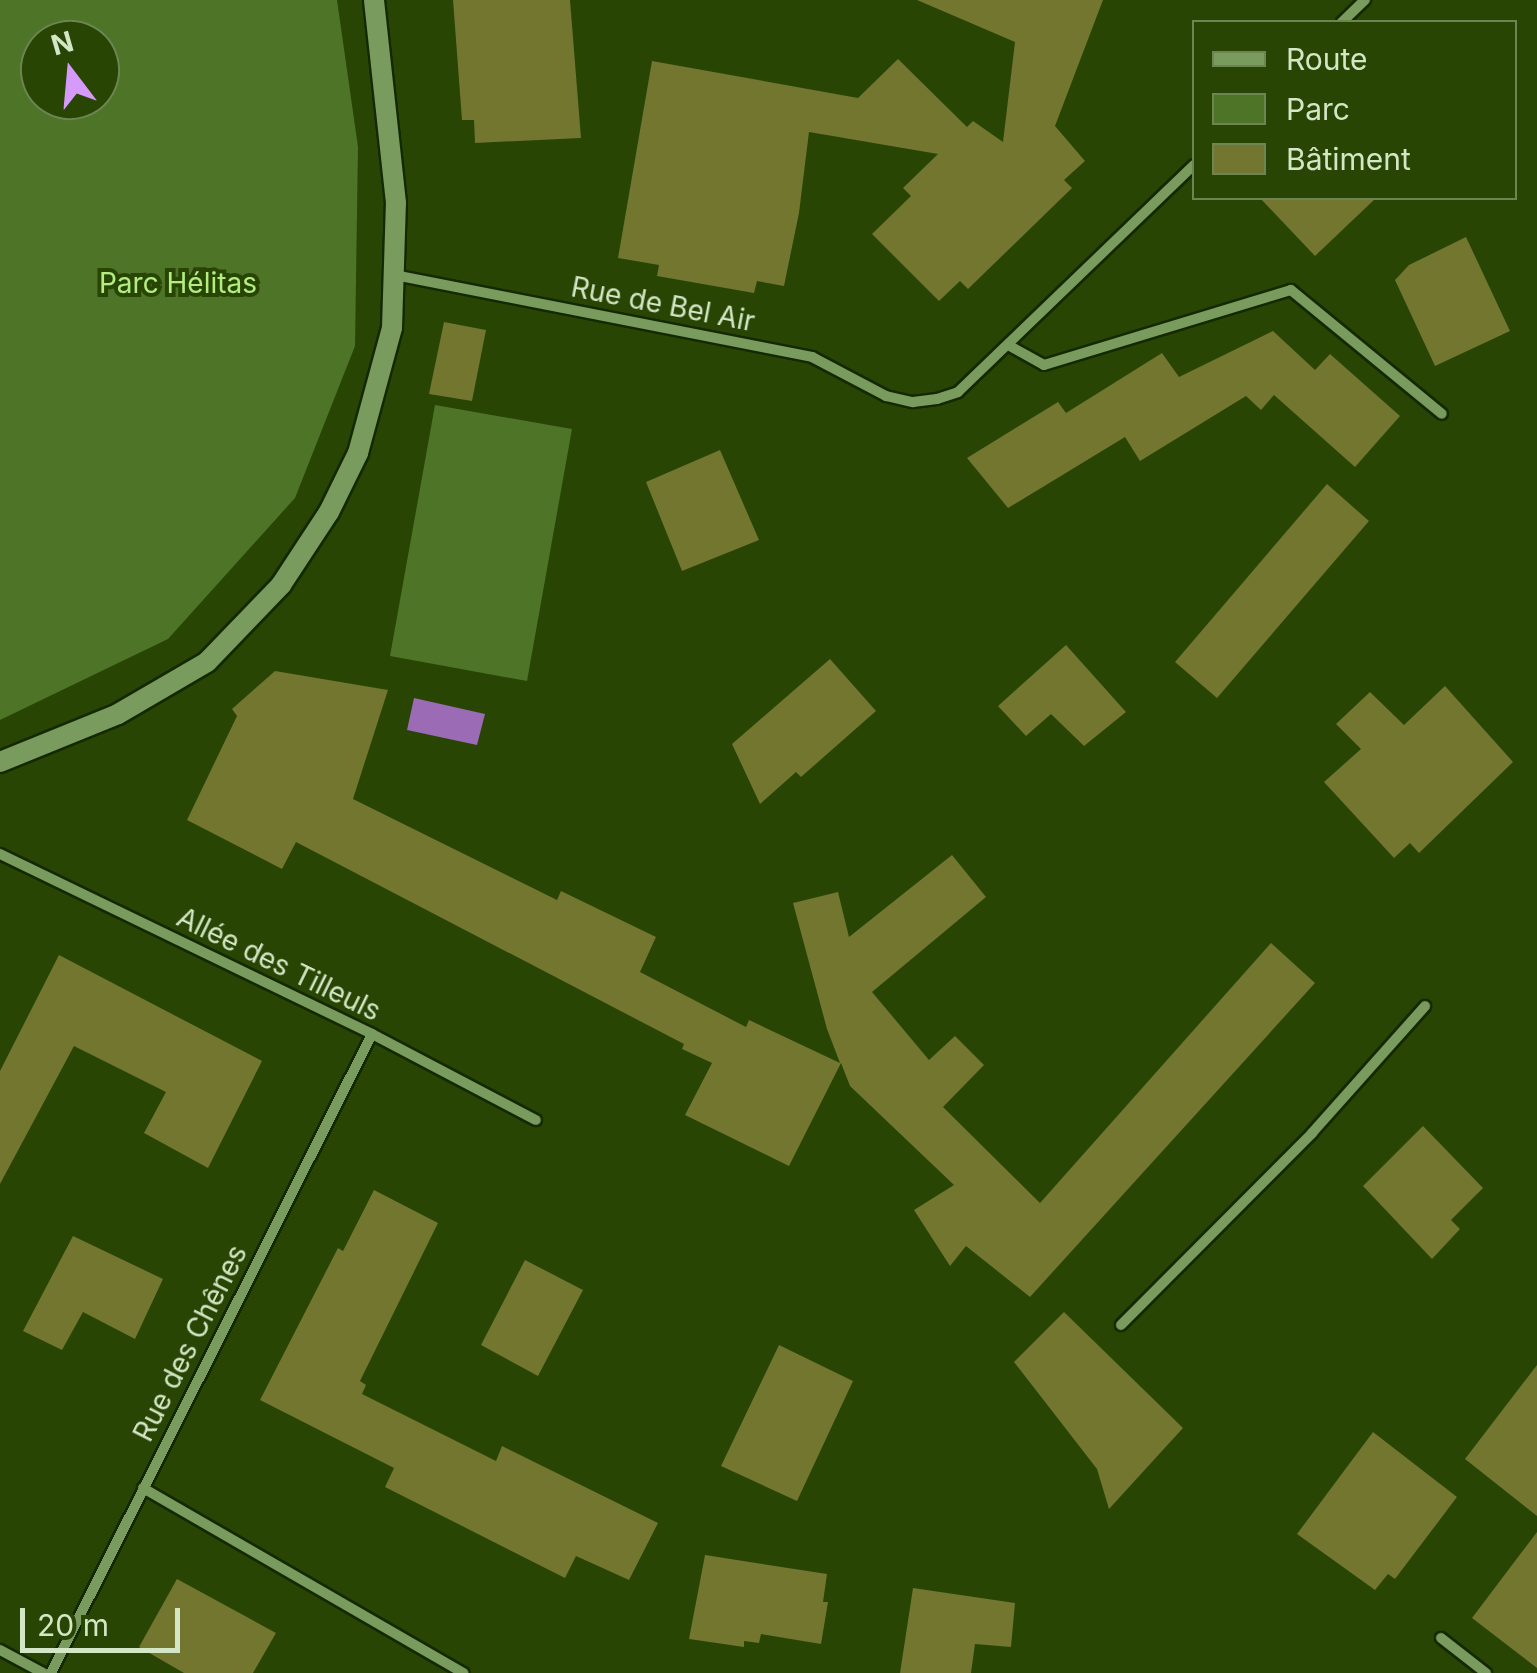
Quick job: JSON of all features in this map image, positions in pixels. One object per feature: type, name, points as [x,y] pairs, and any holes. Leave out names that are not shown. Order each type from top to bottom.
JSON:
[{"type":"main road","points":[[0,762],[118,714],[207,662],[281,586],[329,512],[358,453],[392,328],[395,274],[396,204],[374,0]]},
{"type":"street","points":[[1344,20],[1365,0]]},
{"type":"street","points":[[1192,167],[1008,344],[1044,365],[1291,290],[1442,414]]},
{"type":"street","name":"Rue de Bel Air","points":[[395,274],[812,356],[886,396],[913,402],[958,392],[1008,344]]},
{"type":"street","name":"Allée des Tilleuls","points":[[0,854],[372,1034],[536,1120]]},
{"type":"street","points":[[1122,1325],[1312,1133],[1425,1006]]},
{"type":"street","name":"Rue des Chênes","points":[[51,1673],[372,1034]]},
{"type":"street","points":[[143,1488],[463,1673]]},
{"type":"street","points":[[1441,1638],[1486,1673]]},
{"type":"street","points":[[0,1650],[44,1673]]},
{"type":"green space","name":"Parc Hélitas","points":[[0,0],[337,0],[358,147],[355,346],[295,498],[168,639],[0,720]]},
{"type":"green space","points":[[435,405],[572,429],[527,681],[390,656]]},
{"type":"shaded area","points":[[414,698],[485,714],[477,745],[407,730]]},
{"type":"building","points":[[453,0],[570,0],[581,138],[475,143],[474,120],[462,120]]},
{"type":"building","points":[[917,0],[1103,0],[1055,126],[1085,161],[1064,180],[1072,188],[968,289],[960,281],[939,301],[872,234],[911,196],[903,188],[938,154],[809,132],[799,213],[784,286],[757,281],[754,293],[657,276],[659,265],[618,258],[652,61],[858,98],[898,59],[967,127],[973,121],[1003,142],[1015,42]]},
{"type":"building","points":[[1262,200],[1374,200],[1315,256]]},
{"type":"building","points":[[1466,237],[1510,331],[1435,366],[1395,280],[1409,265]]},
{"type":"building","points":[[444,322],[486,330],[472,401],[429,394]]},
{"type":"building","points":[[1273,331],[1315,370],[1330,354],[1400,416],[1355,467],[1274,395],[1261,410],[1246,396],[1140,461],[1125,437],[1008,508],[967,458],[1058,402],[1066,413],[1162,353],[1179,377]]},
{"type":"building","points":[[720,450],[759,540],[682,571],[646,482]]},
{"type":"building","points":[[1327,484],[1369,521],[1217,698],[1175,662]]},
{"type":"building","points":[[1066,645],[1126,712],[1084,746],[1051,714],[1026,736],[998,706]]},
{"type":"building","points":[[830,659],[876,711],[801,777],[796,772],[760,804],[732,744]]},
{"type":"building","points":[[275,671],[388,690],[353,799],[557,900],[561,891],[656,937],[640,972],[746,1027],[749,1020],[840,1063],[793,903],[838,892],[849,937],[952,855],[986,897],[872,992],[929,1060],[955,1036],[984,1065],[943,1107],[1040,1203],[1271,943],[1315,983],[1030,1297],[966,1246],[950,1266],[914,1210],[954,1185],[850,1086],[841,1063],[789,1166],[685,1115],[712,1063],[682,1049],[684,1044],[296,842],[282,869],[187,820],[237,716],[232,709]]},
{"type":"building","points":[[1445,686],[1513,762],[1419,853],[1410,843],[1394,858],[1324,782],[1361,749],[1336,724],[1370,692],[1404,725]]},
{"type":"building","points":[[59,955],[262,1061],[208,1168],[144,1133],[166,1092],[74,1046],[0,1184],[0,1071]]},
{"type":"building","points":[[1423,1126],[1483,1188],[1451,1220],[1460,1229],[1432,1259],[1363,1186]]},
{"type":"building","points":[[374,1190],[438,1223],[360,1381],[366,1385],[362,1394],[496,1461],[502,1446],[658,1523],[629,1580],[576,1556],[565,1578],[385,1487],[394,1468],[260,1400],[338,1248],[343,1251]]},
{"type":"building","points":[[73,1236],[163,1279],[135,1339],[83,1312],[62,1350],[23,1331]]},
{"type":"building","points":[[525,1260],[583,1290],[538,1376],[481,1345]]},
{"type":"building","points":[[1064,1312],[1183,1428],[1109,1509],[1097,1469],[1014,1362]]},
{"type":"building","points":[[779,1345],[853,1381],[797,1501],[721,1466]]},
{"type":"building","points":[[1537,1365],[1537,1516],[1465,1459]]},
{"type":"building","points":[[1373,1432],[1457,1497],[1395,1579],[1388,1574],[1375,1590],[1297,1534]]},
{"type":"building","points":[[1537,1532],[1537,1668],[1472,1618]]},
{"type":"building","points":[[705,1555],[827,1574],[823,1602],[828,1602],[821,1644],[761,1634],[759,1643],[744,1641],[744,1647],[689,1639]]},
{"type":"building","points":[[177,1579],[276,1633],[253,1673],[184,1673],[139,1647]]},
{"type":"building","points":[[913,1588],[1015,1603],[1011,1647],[975,1644],[971,1673],[900,1673]]}]
